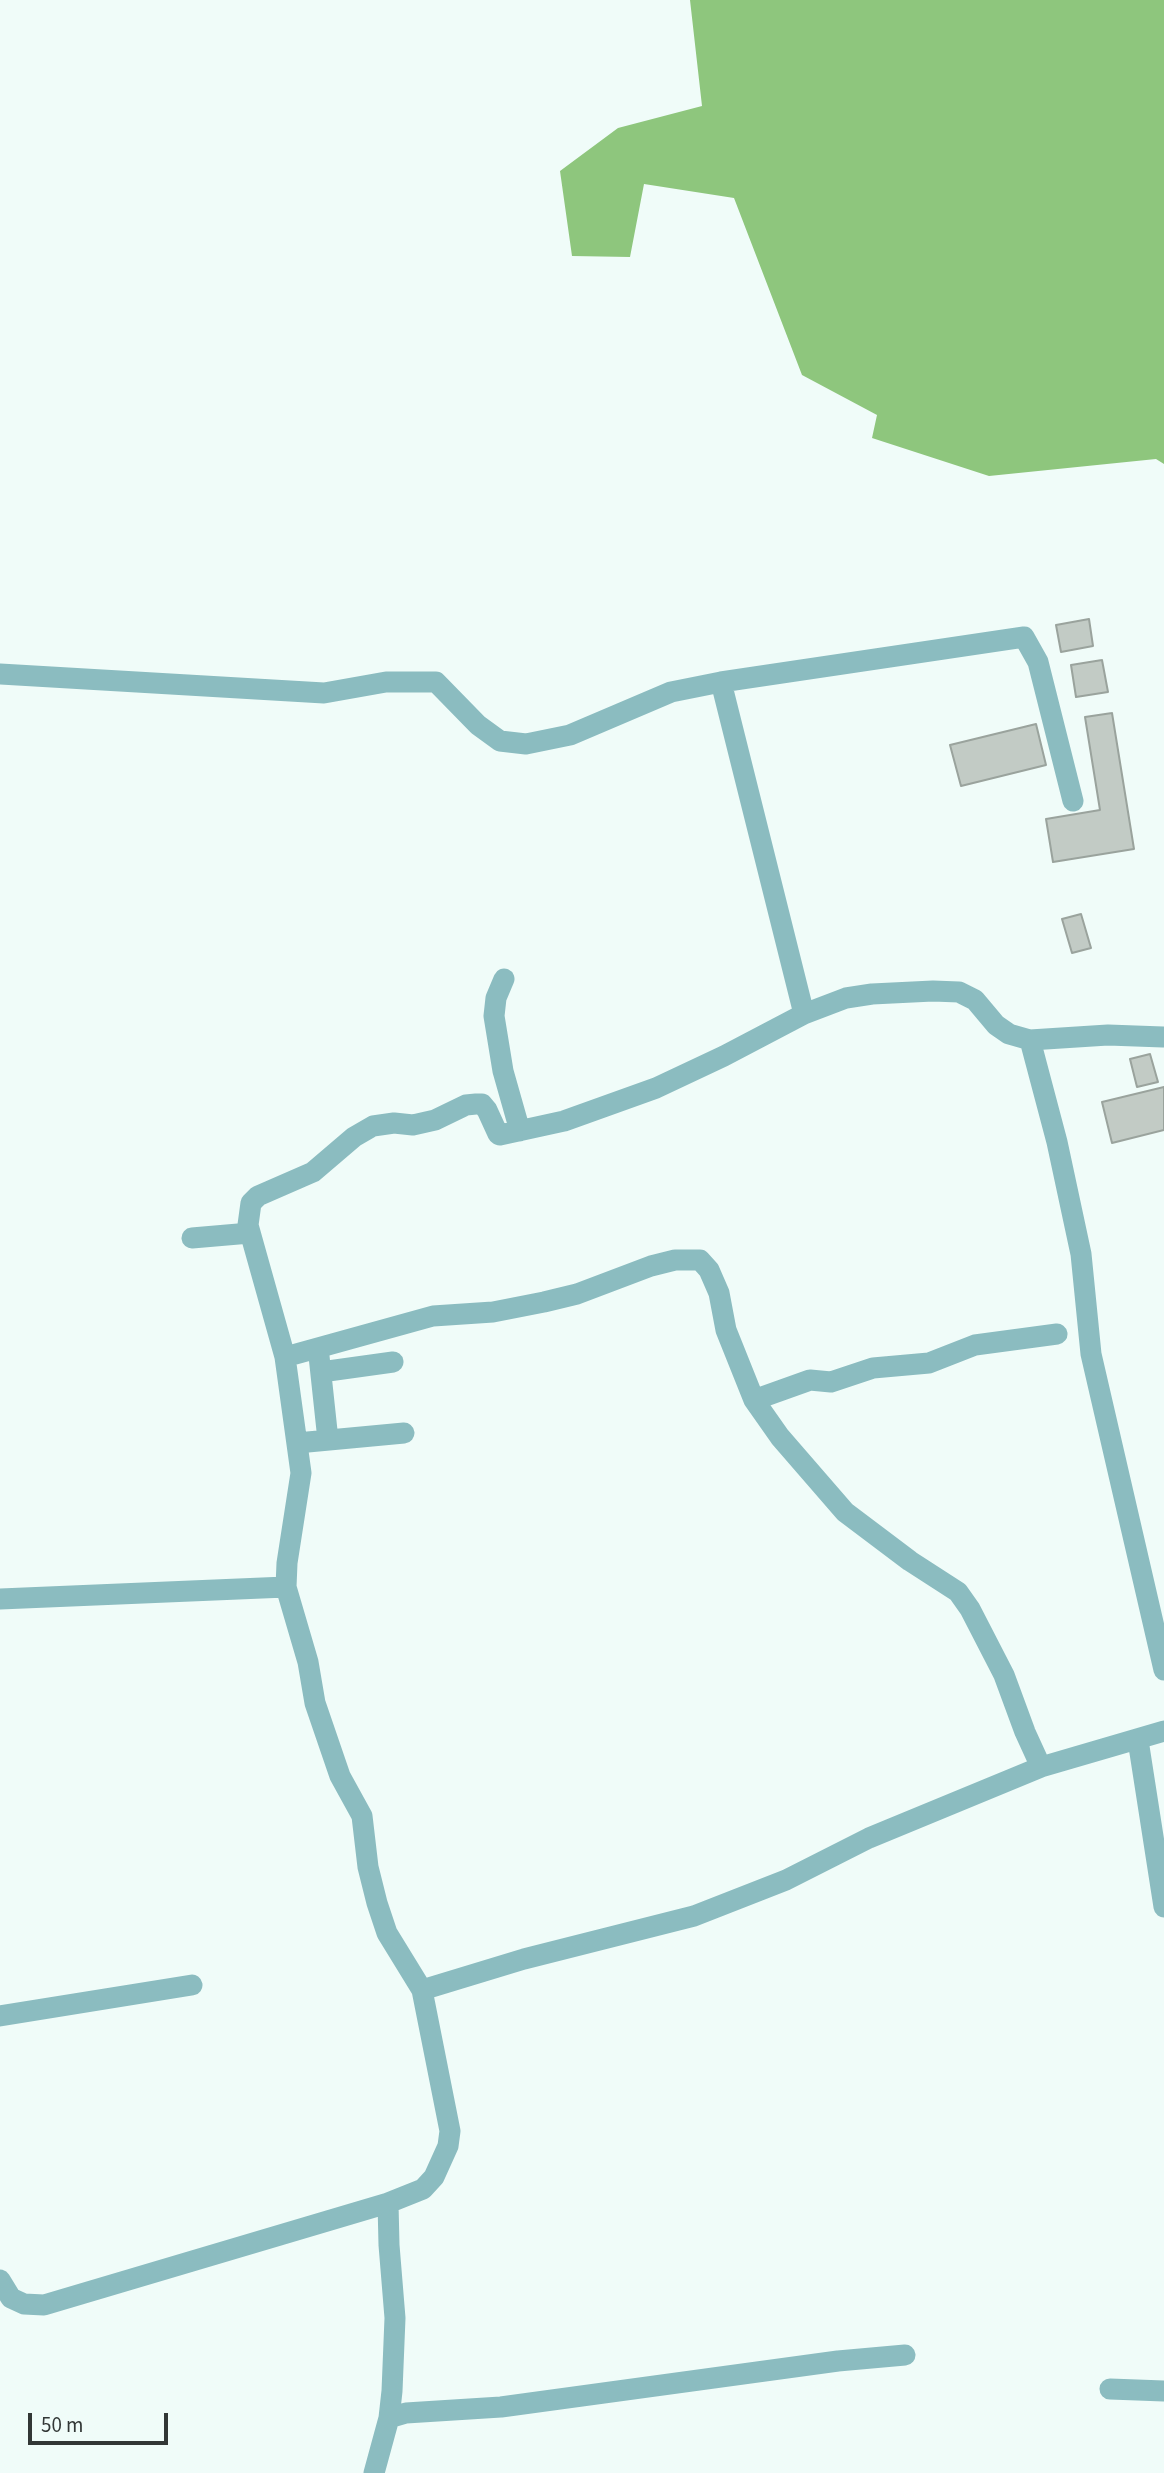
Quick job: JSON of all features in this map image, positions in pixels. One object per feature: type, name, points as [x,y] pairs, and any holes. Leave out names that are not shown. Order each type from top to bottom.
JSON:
[{"type":"street","points":[[0,674],[324,693],[386,681],[436,682],[478,725],[500,741],[526,744],[570,735],[671,692],[721,682],[1024,637],[1038,662],[1073,801]]},
{"type":"street","points":[[721,682],[804,1014]]},
{"type":"street","points":[[504,979],[496,998],[494,1016],[503,1071],[520,1131]]},
{"type":"street","points":[[0,2280],[11,2298],[24,2304],[44,2305],[388,2203],[423,2189],[434,2177],[448,2146],[450,2131],[422,1990],[387,1933],[368,1867],[362,1816],[340,1776],[315,1703],[308,1662],[286,1587],[287,1563],[301,1474],[285,1357],[250,1233],[247,1215],[251,1203],[258,1196],[307,1175],[354,1137],[373,1126],[394,1123],[413,1125],[435,1120],[466,1105],[482,1104],[493,1120],[498,1134],[504,1135],[565,1121],[656,1088],[804,1014],[846,998],[873,994],[959,992],[975,1000],[996,1025],[1009,1034],[1030,1040],[1108,1035],[1163,1037]]},
{"type":"street","points":[[1030,1040],[1057,1142],[1082,1254],[1091,1354],[1164,1670]]},
{"type":"street","points":[[192,1238],[250,1233]]},
{"type":"street","points":[[285,1357],[433,1316],[493,1312],[544,1302],[577,1294],[651,1266],[675,1260],[700,1260],[709,1270],[719,1293],[726,1330],[754,1400],[780,1437],[845,1512],[910,1561],[958,1592],[970,1609],[1004,1675],[1041,1768]]},
{"type":"street","points":[[754,1400],[810,1380],[831,1382],[873,1368],[929,1363],[975,1345],[1058,1334]]},
{"type":"street","points":[[328,1440],[320,1364],[393,1362]]},
{"type":"street","points":[[297,1443],[404,1433]]},
{"type":"street","points":[[0,1599],[286,1587]]},
{"type":"street","points":[[422,1990],[524,1959],[694,1916],[786,1880],[869,1838],[1041,1768],[1164,1731]]},
{"type":"street","points":[[1138,1740],[1164,1907]]},
{"type":"street","points":[[0,2016],[192,1985]]},
{"type":"street","points":[[374,2473],[388,2418],[395,2318],[388,2203]]},
{"type":"street","points":[[388,2418],[406,2413],[501,2407],[838,2361],[905,2356]]},
{"type":"street","points":[[1111,2389],[1164,2390]]},
{"type":"green space","points":[[690,0],[1164,0],[1164,464],[1156,459],[989,476],[872,438],[877,415],[802,375],[734,198],[644,184],[630,257],[572,256],[560,171],[618,128],[702,106]]},
{"type":"building","points":[[1089,619],[1093,646],[1061,652],[1056,625]]},
{"type":"building","points":[[1102,660],[1108,692],[1076,697],[1071,665]]},
{"type":"building","points":[[1112,713],[1134,849],[1053,862],[1046,819],[1100,810],[1085,717]]},
{"type":"building","points":[[1036,724],[1046,765],[961,786],[950,745]]},
{"type":"building","points":[[1081,914],[1091,948],[1072,953],[1062,919]]},
{"type":"building","points":[[1150,1054],[1158,1082],[1137,1087],[1130,1059]]},
{"type":"building","points":[[1164,1087],[1164,1130],[1112,1143],[1102,1102]]}]
